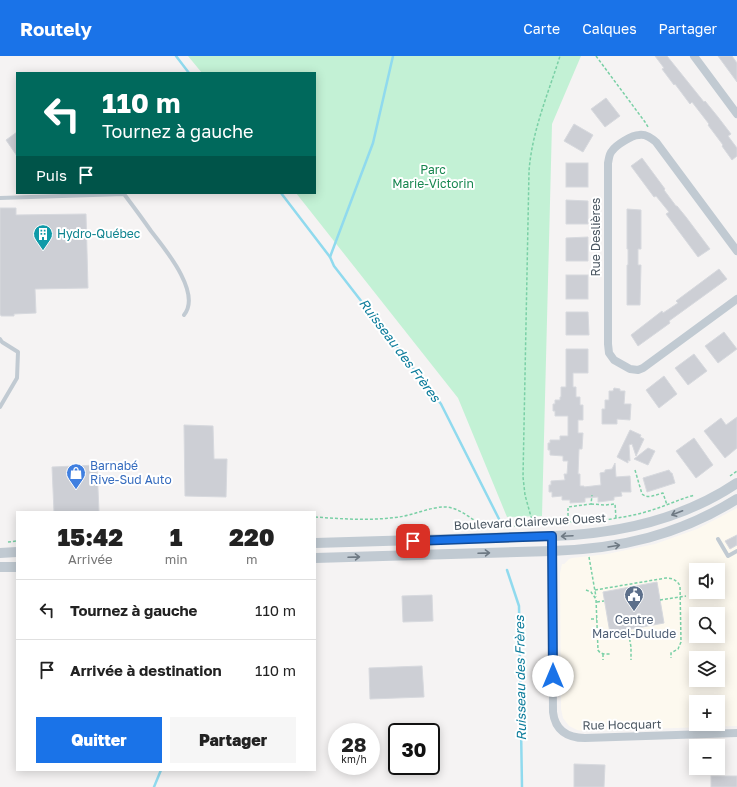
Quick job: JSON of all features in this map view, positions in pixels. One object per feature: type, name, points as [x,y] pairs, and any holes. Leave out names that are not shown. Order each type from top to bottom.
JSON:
[{"type":"street","points":[[694,56],[737,114]]},
{"type":"street","name":"Rue Deslières","points":[[656,142],[645,135],[636,135],[610,153],[608,351],[610,356],[630,369],[638,370],[643,368],[737,299]]},
{"type":"street","points":[[656,142],[737,251]]},
{"type":"street","name":"Boulevard Clairevue Ouest","points":[[316,544],[552,536],[610,531],[636,526],[675,514],[700,498],[737,483]]},
{"type":"street","points":[[700,498],[706,516]]},
{"type":"street","points":[[316,558],[590,549],[627,543],[670,531],[706,516],[737,499]]},
{"type":"street","name":"Rue Hocquart","points":[[552,536],[553,712],[554,719],[559,728],[571,737],[585,738],[737,734]]},
{"type":"street","points":[[397,541],[397,556]]},
{"type":"street","points":[[0,553],[16,552]]},
{"type":"street","points":[[0,567],[16,567]]},
{"type":"lane","points":[[0,198],[124,194],[175,263],[183,278],[188,294],[188,311],[184,315]]},
{"type":"lane","points":[[0,339],[2,342],[18,352],[18,359],[17,378],[0,407]]},
{"type":"lane","points":[[718,539],[728,556],[737,551]]},
{"type":"path","points":[[533,524],[524,495],[523,478],[529,171],[530,154],[534,135],[560,56]]},
{"type":"path","points":[[596,56],[645,122],[656,142]]},
{"type":"path","points":[[635,470],[642,494],[648,497],[663,493],[667,505]]},
{"type":"path","points":[[727,478],[737,471]]},
{"type":"path","points":[[591,504],[592,495]]},
{"type":"path","name":"Boulevard Clairevue Ouest","points":[[316,517],[354,520],[390,518],[446,507],[458,510],[491,527],[509,527],[616,518],[642,513],[684,498],[700,498]]},
{"type":"path","points":[[568,522],[568,507],[591,504],[615,504],[616,518]]},
{"type":"path","points":[[7,542],[16,541]]},
{"type":"path","points":[[588,556],[596,599],[598,648],[599,652],[603,654],[611,654]]},
{"type":"path","points":[[595,590],[669,578],[679,584],[681,642],[678,649],[671,653],[671,658]]},
{"type":"path","points":[[586,590],[591,592],[596,599]]},
{"type":"path","points":[[660,600],[686,596]]},
{"type":"path","points":[[596,602],[604,601]]},
{"type":"path","points":[[591,619],[597,619]]},
{"type":"path","points":[[628,629],[631,647],[631,660]]},
{"type":"path","points":[[618,631],[618,634],[634,632]]},
{"type":"path","points":[[603,654],[603,660]]},
{"type":"shaded area","points":[[737,508],[737,726],[725,726],[725,695],[689,695],[689,728],[583,731],[569,726],[563,718],[561,709],[560,573],[562,564],[572,558],[607,554],[655,544],[697,529]]},
{"type":"green space","name":"Parc Marie-Victorin","points":[[188,56],[581,56],[552,124],[542,516],[507,517],[458,398],[297,194],[316,194],[316,72],[201,72]]},
{"type":"building","points":[[655,56],[667,56],[731,134],[728,136],[737,148],[737,156],[732,160],[708,125],[709,124],[692,102],[690,104],[675,84],[674,85],[662,69],[664,68]]},
{"type":"building","points":[[718,56],[732,56],[737,63],[737,82]]},
{"type":"building","points":[[606,98],[620,116],[605,127],[591,109]]},
{"type":"building","points":[[574,124],[593,135],[583,152],[564,141]]},
{"type":"building","points":[[16,133],[16,155],[6,140]]},
{"type":"building","points":[[642,158],[665,189],[664,190],[710,249],[698,257],[666,214],[669,212],[656,196],[654,197],[631,166]]},
{"type":"building","points":[[566,163],[588,163],[588,187],[566,187]]},
{"type":"building","points":[[566,200],[588,201],[588,224],[566,224]]},
{"type":"building","name":"Hydro-Québec","points":[[0,208],[16,208],[16,215],[86,214],[88,288],[35,289],[36,313],[1,316]]},
{"type":"building","points":[[627,209],[641,210],[641,249],[638,249],[638,265],[641,265],[640,305],[627,305]]},
{"type":"building","points":[[588,237],[588,261],[566,261],[566,238]]},
{"type":"building","points":[[719,269],[727,279],[669,321],[670,323],[638,346],[631,335],[662,311],[663,313],[678,303],[676,301]]},
{"type":"building","points":[[566,275],[588,275],[588,299],[566,299]]},
{"type":"building","points":[[566,312],[588,312],[589,335],[566,335]]},
{"type":"building","points":[[724,332],[737,349],[718,363],[705,346]]},
{"type":"building","points":[[566,349],[588,349],[588,373],[573,373],[573,387],[576,387],[576,397],[580,397],[580,405],[583,405],[583,420],[578,420],[578,433],[583,433],[582,449],[579,449],[578,474],[580,474],[580,486],[601,485],[600,473],[605,472],[605,470],[612,469],[615,463],[616,477],[630,476],[631,492],[621,492],[622,496],[614,497],[614,500],[598,502],[598,497],[585,498],[585,502],[570,503],[570,500],[562,500],[562,496],[552,497],[552,492],[549,492],[549,485],[551,485],[551,481],[565,480],[564,474],[567,474],[568,461],[563,461],[563,456],[550,455],[550,450],[548,450],[548,443],[550,443],[550,440],[560,440],[560,436],[568,436],[568,416],[555,416],[555,411],[553,411],[553,404],[555,404],[555,400],[560,400],[561,397],[561,387],[566,387]]},
{"type":"building","points":[[694,354],[707,371],[688,385],[675,368]]},
{"type":"building","points":[[664,376],[677,394],[659,408],[646,390]]},
{"type":"building","points":[[614,388],[620,389],[620,391],[625,391],[624,404],[631,404],[630,420],[617,419],[617,424],[602,424],[602,409],[605,409],[605,400],[609,400],[609,391],[613,391]]},
{"type":"building","points":[[737,417],[737,448],[725,458],[704,431],[721,418],[726,425]]},
{"type":"building","points":[[184,425],[213,426],[214,459],[227,459],[226,497],[185,496]]},
{"type":"building","points":[[630,430],[641,435],[640,437],[644,439],[636,456],[632,444],[629,445],[630,461],[628,460],[628,463],[617,457]]},
{"type":"building","points":[[694,438],[713,465],[696,478],[676,451]]},
{"type":"building","points":[[648,448],[655,451],[648,465],[634,459]]},
{"type":"building","name":"Barnabé Rive-Sud Auto","points":[[97,465],[99,511],[54,511],[52,467]]},
{"type":"building","points":[[669,470],[672,473],[675,483],[647,492],[643,478]]},
{"type":"building","points":[[737,535],[737,545],[730,549],[725,541]]},
{"type":"building","name":"Centre Marcel-Dulude","points":[[657,582],[664,623],[610,633],[603,592]]},
{"type":"building","points":[[432,595],[433,621],[403,622],[402,596]]},
{"type":"building","points":[[422,666],[424,697],[370,699],[369,668]]},
{"type":"building","points":[[574,764],[605,765],[604,787],[574,787]]},
{"type":"building","points":[[711,776],[737,776],[737,787],[711,787]]},
{"type":"waterway","name":"Ruisseau des Frères","points":[[176,56],[188,72]]},
{"type":"waterway","points":[[330,257],[373,143],[393,56]]},
{"type":"waterway","name":"Ruisseau des Frères","points":[[282,194],[330,257],[334,266],[441,404],[499,519]]},
{"type":"waterway","name":"Ruisseau des Frères","points":[[507,570],[519,606],[522,787]]},
{"type":"waterway","points":[[154,787],[161,771]]},
{"type":"place","name":"Hydro-Québec","points":[[43,251]]},
{"type":"place","name":"Barnabé Rive-Sud Auto","points":[[76,490]]},
{"type":"place","name":"Centre Marcel-Dulude","points":[[634,612]]},
{"type":"route","points":[[413,541],[552,536],[553,676]]}]
